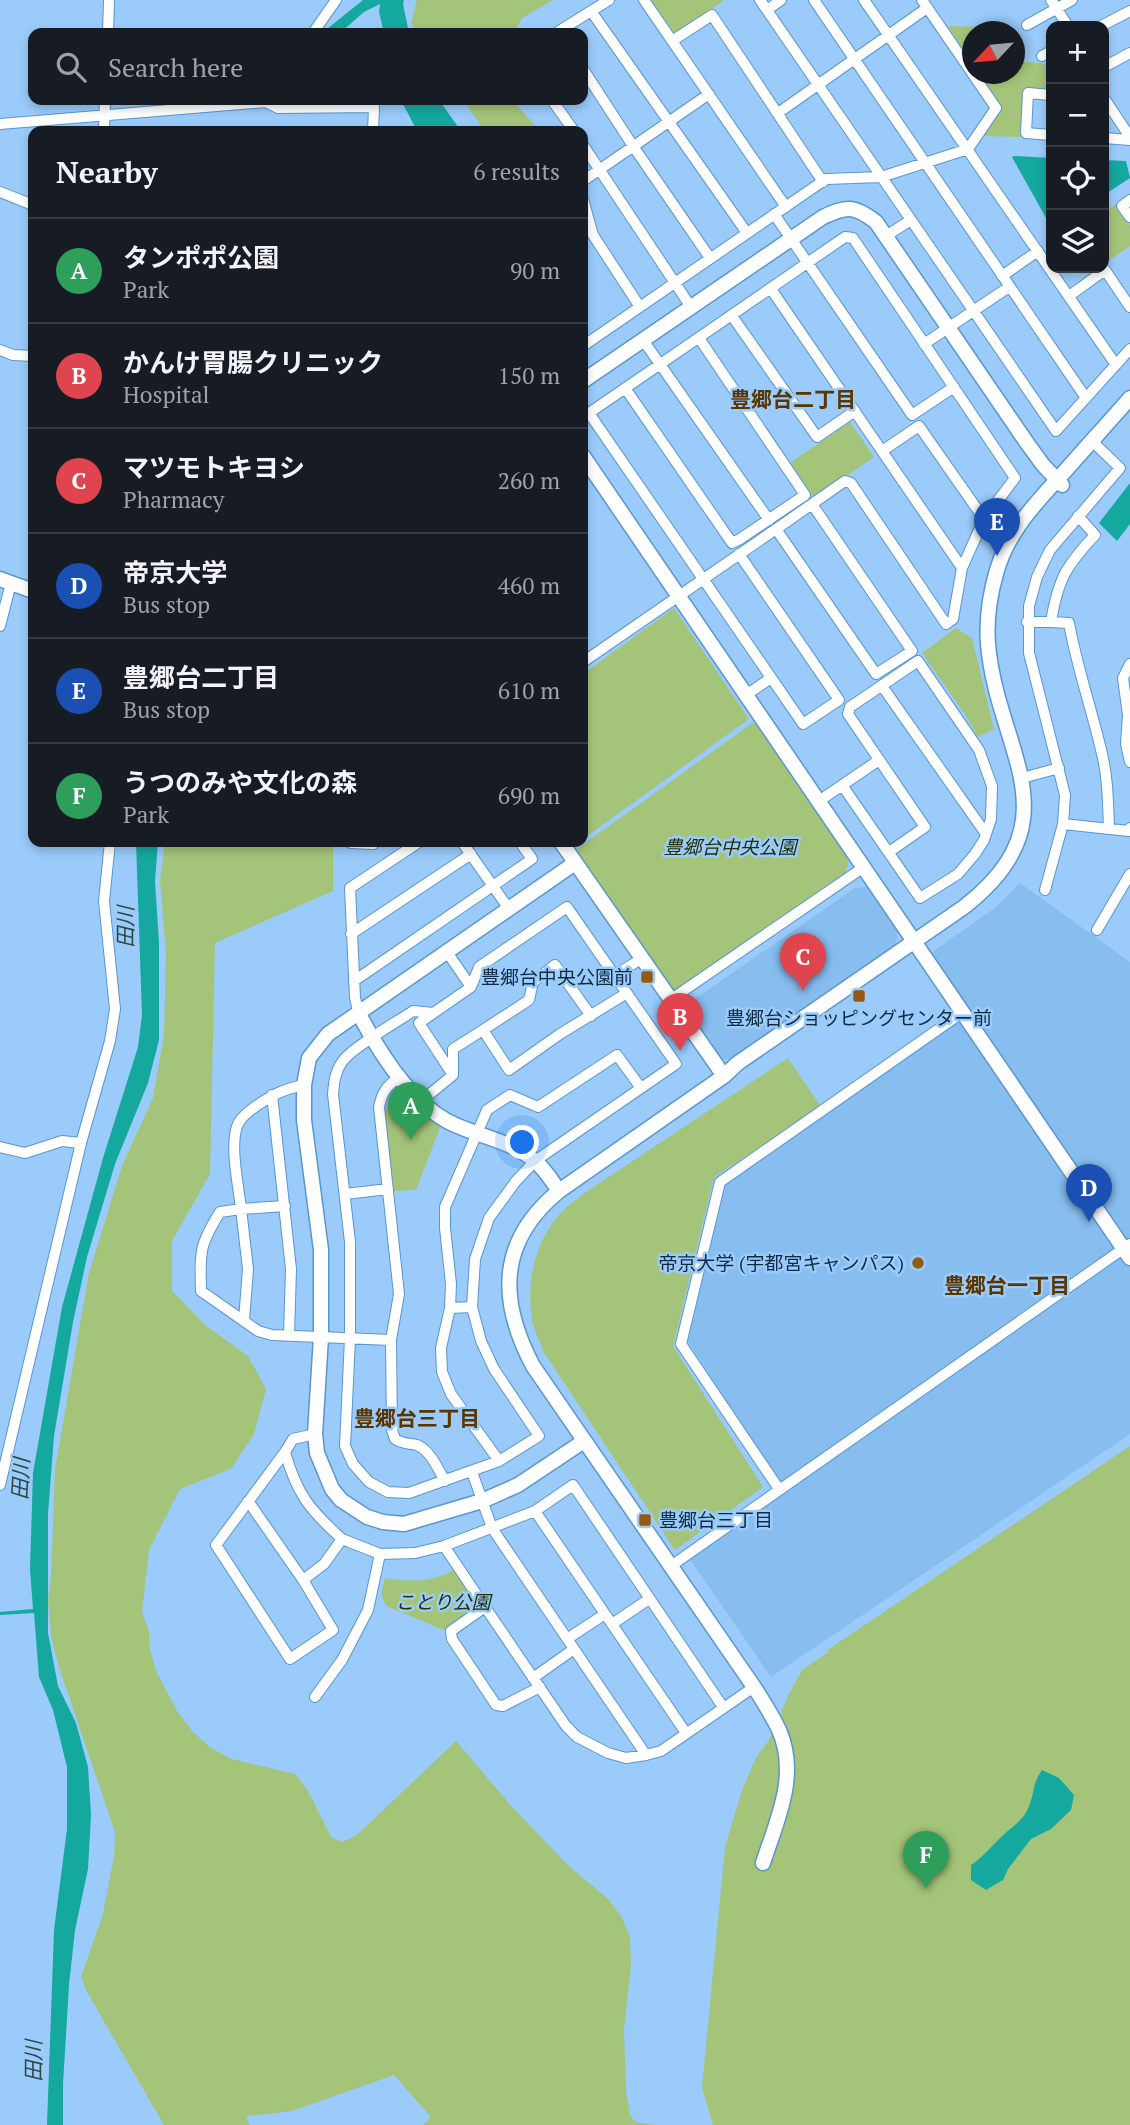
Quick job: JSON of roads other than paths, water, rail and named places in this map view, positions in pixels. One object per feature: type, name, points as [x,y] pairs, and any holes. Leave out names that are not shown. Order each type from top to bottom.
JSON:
[{"type":"street","points":[[108,28],[109,0]]},
{"type":"street","points":[[316,28],[336,0]]},
{"type":"street","points":[[564,28],[609,0]]},
{"type":"street","points":[[644,0],[786,206]]},
{"type":"street","points":[[760,0],[1056,431],[1130,348]]},
{"type":"street","points":[[766,10],[781,0]]},
{"type":"street","points":[[814,0],[1086,398]]},
{"type":"street","points":[[864,0],[1116,365]]},
{"type":"street","points":[[1027,25],[1054,4],[1072,0]]},
{"type":"street","points":[[588,343],[826,179],[881,177],[968,149],[996,108],[924,4],[889,36],[778,113]]},
{"type":"street","points":[[1054,4],[1065,21]]},
{"type":"street","points":[[591,11],[747,233]]},
{"type":"street","points":[[1109,22],[1130,11]]},
{"type":"street","points":[[672,41],[712,15],[822,182]]},
{"type":"street","points":[[1109,64],[1130,53]]},
{"type":"street","points":[[588,77],[710,258]]},
{"type":"street","points":[[1046,95],[1028,93],[1026,133],[1046,135]]},
{"type":"street","points":[[588,177],[709,94]]},
{"type":"street","points":[[104,126],[105,105]]},
{"type":"street","points":[[0,124],[223,105]]},
{"type":"street","points":[[273,105],[278,108],[374,107],[373,126]]},
{"type":"street","points":[[555,105],[570,126]]},
{"type":"street","points":[[1109,106],[1130,138]]},
{"type":"street","points":[[1109,138],[1130,138]]},
{"type":"street","points":[[588,152],[691,307]]},
{"type":"street","points":[[0,192],[28,203]]},
{"type":"street","points":[[1130,200],[1122,205],[1130,217]]},
{"type":"street","points":[[588,378],[823,217],[842,208],[860,209],[876,222],[1036,456],[1060,482]]},
{"type":"street","points":[[774,214],[912,415],[954,387]]},
{"type":"street","points":[[588,217],[593,235],[639,307]]},
{"type":"street","points":[[886,236],[911,220]]},
{"type":"street","points":[[588,659],[703,580],[739,554],[845,481],[851,483],[946,624],[953,619],[962,568],[984,519],[1015,478],[853,238],[845,237],[592,411],[591,416],[703,580],[803,724],[839,700],[739,554]]},
{"type":"street","points":[[1002,276],[1038,251]]},
{"type":"street","points":[[1069,296],[1105,270],[1130,307]]},
{"type":"street","points":[[924,344],[1009,287]]},
{"type":"street","points":[[771,289],[962,568]]},
{"type":"street","points":[[732,316],[817,437],[855,411]]},
{"type":"street","points":[[625,388],[732,543],[769,520],[805,495],[699,338]]},
{"type":"street","points":[[643,340],[769,520]]},
{"type":"street","points":[[0,350],[13,355],[28,356]]},
{"type":"street","points":[[1095,443],[1130,398]]},
{"type":"street","points":[[763,1863],[788,1779],[780,1732],[754,1687],[543,1382],[524,1350],[508,1296],[512,1258],[519,1240],[537,1212],[559,1191],[724,1076],[748,1055],[917,945],[989,887],[1006,866],[1023,822],[1025,777],[991,662],[988,622],[997,570],[1007,543],[1028,512],[1130,409]]},
{"type":"street","points":[[882,451],[919,426],[984,519]]},
{"type":"street","points":[[1045,890],[1063,824],[1065,795],[1029,653],[1027,622],[1037,577],[1050,550],[1120,468],[1095,443]]},
{"type":"street","points":[[588,463],[1128,1250],[671,1566]]},
{"type":"street","points":[[776,529],[876,674],[912,651],[812,504]]},
{"type":"street","points":[[1051,622],[1055,596],[1063,576],[1072,560],[1095,535],[1078,516]]},
{"type":"street","points":[[0,626],[5,581],[28,589]]},
{"type":"street","points":[[1027,622],[1069,623],[1103,755],[1108,790],[1109,829]]},
{"type":"street","points":[[842,785],[920,898],[958,874],[975,854],[991,819],[992,786],[979,750],[918,661],[850,707],[848,714],[925,827],[889,852]]},
{"type":"street","points":[[1130,664],[1123,678],[1128,715],[1126,744],[1130,762]]},
{"type":"street","points":[[746,695],[771,678]]},
{"type":"street","points":[[882,686],[986,834]]},
{"type":"street","points":[[819,802],[879,760]]},
{"type":"street","points":[[1025,777],[1059,768]]},
{"type":"street","points":[[1063,824],[1130,830]]},
{"type":"street","points":[[0,1485],[81,1143],[110,1041],[115,1009],[104,901],[109,847]]},
{"type":"street","points":[[412,847],[350,888],[355,998],[359,1014],[399,1077],[420,1102],[447,1121],[499,1142],[535,1161],[559,1191]]},
{"type":"street","points":[[466,847],[509,909]]},
{"type":"street","points":[[354,981],[531,859],[523,847]]},
{"type":"street","points":[[564,847],[724,1076]]},
{"type":"street","points":[[351,934],[471,854]]},
{"type":"street","points":[[575,863],[328,1034],[309,1058],[304,1085],[304,1120],[321,1250],[321,1337],[315,1434],[317,1453],[332,1489],[341,1500],[367,1517],[404,1524],[482,1501],[518,1485],[584,1441]]},
{"type":"street","points":[[670,1000],[864,867]]},
{"type":"street","points":[[1097,930],[1130,874]]},
{"type":"street","points":[[433,1013],[413,1011],[343,1060],[335,1076],[333,1094],[350,1242],[345,1446],[354,1464],[369,1482],[388,1492],[409,1493],[472,1472],[499,1461],[539,1436],[494,1369],[481,1341],[472,1307],[475,1259],[489,1218],[516,1181],[535,1161],[676,1064],[567,907],[479,967],[471,987],[419,1023],[453,1075]]},
{"type":"street","points":[[447,952],[471,987]]},
{"type":"street","points":[[615,975],[641,959]]},
{"type":"street","points":[[453,1075],[453,1049],[529,1000],[533,982],[555,965],[591,1016]]},
{"type":"street","points":[[483,1030],[509,1070],[560,1034],[627,993]]},
{"type":"street","points":[[779,1489],[681,1344],[720,1182],[963,1012]]},
{"type":"street","points":[[499,1461],[451,1394],[442,1372],[441,1348],[450,1308],[451,1284],[445,1207],[487,1110],[510,1095],[538,1107],[617,1055],[641,1088]]},
{"type":"street","points":[[420,1102],[453,1075]]},
{"type":"street","points":[[399,1077],[387,1086],[381,1095],[379,1107],[399,1294],[391,1340],[391,1430],[395,1439],[401,1443],[416,1445],[426,1451],[445,1481]]},
{"type":"street","points":[[244,1320],[248,1269],[235,1158],[238,1123],[248,1111],[279,1090],[304,1085]]},
{"type":"street","points":[[272,1095],[291,1269],[289,1335]]},
{"type":"street","points":[[0,1147],[25,1153],[62,1141],[81,1143]]},
{"type":"street","points":[[345,1194],[388,1189]]},
{"type":"street","points":[[285,1206],[220,1212],[205,1237],[200,1252],[201,1291],[258,1331],[272,1335],[391,1340]]},
{"type":"street","points":[[450,1308],[472,1307]]},
{"type":"street","points":[[248,1501],[303,1580],[333,1630],[290,1659],[216,1545],[293,1439],[315,1434]]},
{"type":"street","points":[[285,1452],[292,1478],[318,1517],[342,1539],[380,1554],[415,1553],[444,1546],[535,1511],[573,1485],[723,1707]]},
{"type":"street","points":[[472,1472],[492,1528],[646,1755]]},
{"type":"street","points":[[535,1511],[686,1733]]},
{"type":"street","points":[[303,1580],[324,1564],[342,1539]]},
{"type":"street","points":[[444,1546],[566,1726],[577,1737],[608,1753],[626,1758],[661,1751],[754,1687]]},
{"type":"street","points":[[315,1697],[342,1660],[368,1610],[380,1554]]},
{"type":"street","points":[[612,1624],[649,1599]]},
{"type":"street","points":[[485,1607],[451,1631],[452,1639],[496,1705],[503,1706],[540,1688]]},
{"type":"street","points":[[568,1639],[605,1614]]},
{"type":"street","points":[[533,1678],[574,1649]]},
{"type":"place","name":"豊郷台二丁目","points":[[997,556]]},
{"type":"place","name":"豊郷台中央公園前","points":[[647,977]]},
{"type":"place","name":"マツモトキヨシ","points":[[803,991]]},
{"type":"place","name":"豊郷台ショッピングセンター前","points":[[859,996]]},
{"type":"place","name":"かんけ胃腸クリニック","points":[[680,1051]]},
{"type":"place","name":"タンポポ公園","points":[[411,1140]]},
{"type":"place","name":"帝京大学","points":[[1089,1222]]},
{"type":"place","name":"帝京大学 (宇都宮キャンパス)","points":[[918,1263]]},
{"type":"place","name":"豊郷台三丁目","points":[[645,1520]]},
{"type":"place","name":"うつのみや文化の森","points":[[926,1889]]},
{"type":"district","name":"豊郷台二丁目","points":[[793,400]]},
{"type":"district","name":"豊郷台一丁目","points":[[1007,1286]]},
{"type":"district","name":"豊郷台三丁目","points":[[417,1419]]},
{"type":"park label","name":"豊郷台中央公園","points":[[730,847]]},
{"type":"park label","name":"ことり公園","points":[[443,1602]]},
{"type":"water label","name":"田川","points":[[126,927]]},
{"type":"water label","name":"田川","points":[[21,1479]]},
{"type":"water label","name":"田川","points":[[34,2061]]}]
